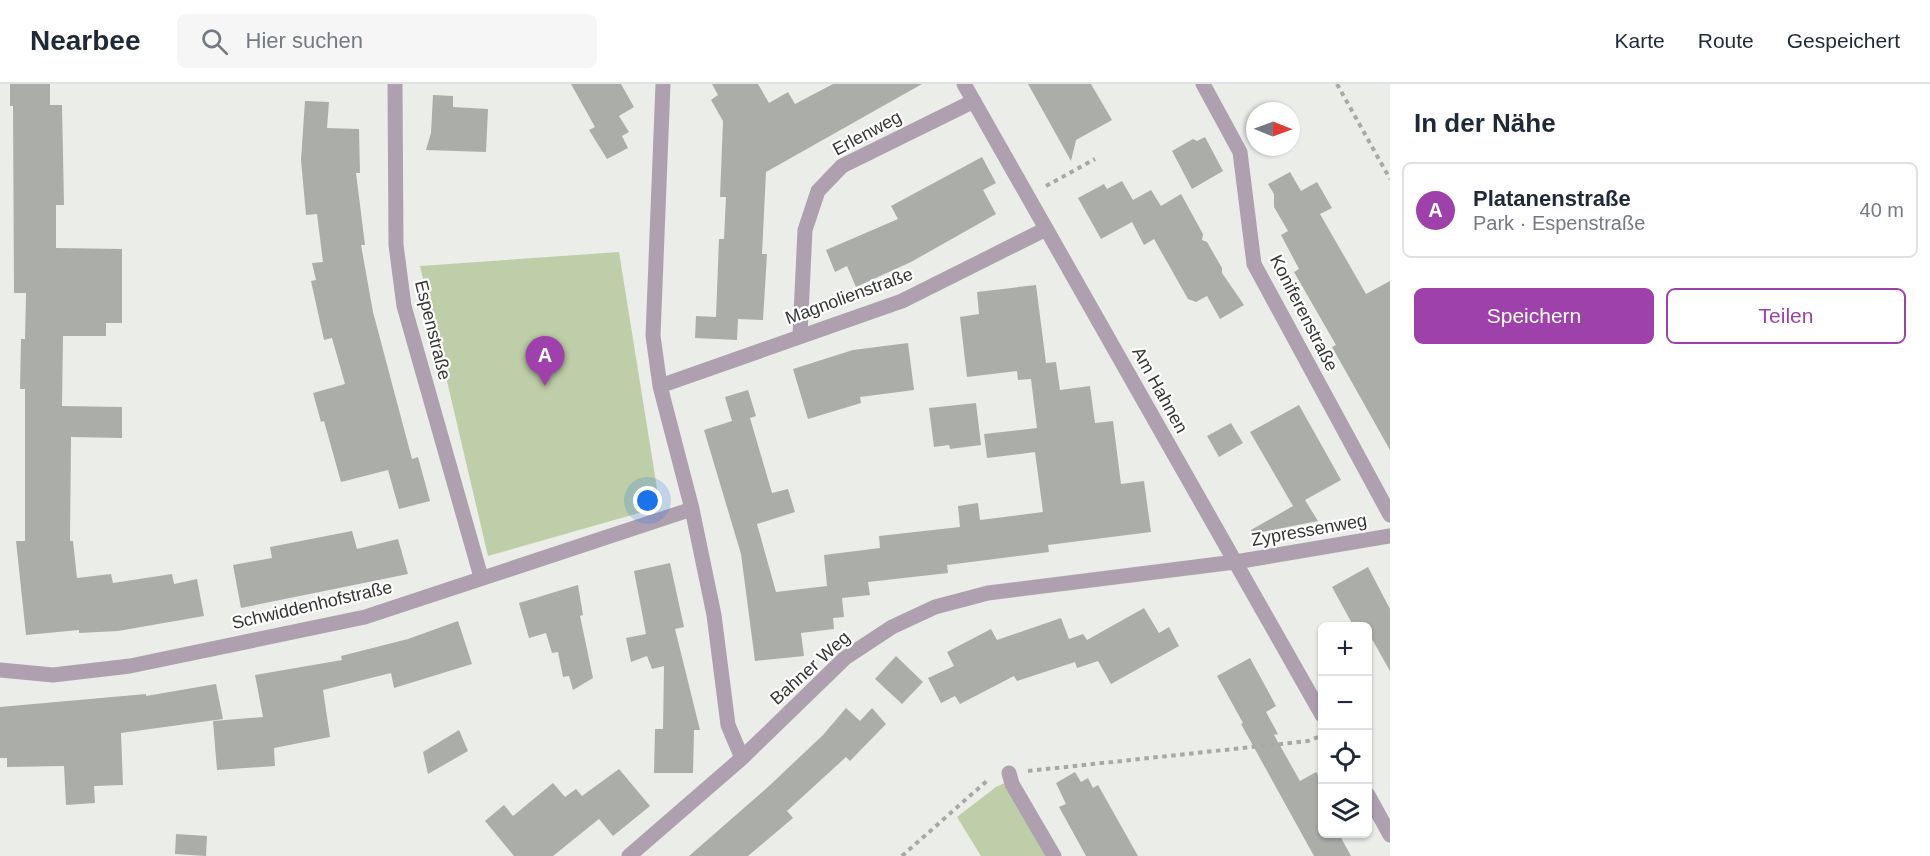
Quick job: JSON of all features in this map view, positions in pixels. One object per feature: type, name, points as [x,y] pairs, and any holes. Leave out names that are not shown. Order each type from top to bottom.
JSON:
[{"type":"street","name":"Espenstraße","points":[[395,84],[396,245],[404,306],[481,578]]},
{"type":"street","points":[[663,84],[653,336],[660,386],[693,509],[714,615],[728,725],[742,758]]},
{"type":"street","name":"Am Hahnen","points":[[964,84],[1318,706]]},
{"type":"street","name":"Koniferenstraße","points":[[1203,84],[1240,152],[1254,264],[1390,515]]},
{"type":"street","name":"Erlenweg","points":[[800,335],[805,231],[818,191],[842,166],[974,101]]},
{"type":"street","name":"Magnolienstraße","points":[[660,386],[902,301],[1046,229]]},
{"type":"street","name":"Schwiddenhofstraße","points":[[0,670],[53,675],[130,666],[365,616],[693,509]]},
{"type":"street","name":"Zypressenweg","points":[[1235,562],[1390,536]]},
{"type":"street","name":"Bahner Weg","points":[[628,856],[742,758],[845,658],[892,627],[935,607],[988,593],[1235,562]]},
{"type":"street","points":[[1009,773],[1012,784],[1054,856]]},
{"type":"street","points":[[1372,802],[1390,835]]},
{"type":"path","points":[[1337,84],[1390,179]]},
{"type":"path","points":[[1028,196],[1095,159]]},
{"type":"path","points":[[902,856],[994,776],[1308,741],[1318,737]]},
{"type":"green space","points":[[619,252],[660,507],[488,556],[420,266]]},
{"type":"green space","points":[[1007,782],[1050,856],[981,856],[957,817],[996,787]]},
{"type":"building","points":[[10,84],[50,84],[50,105],[62,105],[64,205],[56,205],[56,248],[122,249],[122,323],[106,323],[106,336],[63,336],[62,406],[122,407],[122,438],[71,437],[70,541],[73,541],[77,578],[111,574],[113,583],[172,574],[174,584],[197,579],[204,616],[118,631],[79,633],[79,630],[26,635],[16,541],[25,541],[25,389],[20,389],[21,339],[25,339],[26,293],[14,293],[13,106],[10,106]]},
{"type":"building","points":[[571,84],[621,84],[634,107],[619,116],[629,132],[622,136],[628,148],[607,159],[589,130],[595,127]]},
{"type":"building","points":[[712,84],[758,84],[769,103],[788,92],[795,104],[833,84],[922,84],[766,172],[762,254],[767,254],[763,320],[738,319],[737,340],[695,338],[696,316],[716,317],[719,239],[724,239],[726,197],[720,197],[723,121],[711,100],[718,95]]},
{"type":"building","points":[[1028,84],[1091,84],[1112,120],[1076,140],[1071,161]]},
{"type":"building","points":[[433,95],[453,96],[453,107],[488,109],[486,152],[426,150],[431,133]]},
{"type":"building","points":[[305,101],[329,102],[327,128],[359,129],[360,173],[356,173],[365,245],[361,245],[373,312],[412,459],[418,457],[430,501],[399,509],[388,470],[341,482],[324,421],[321,422],[313,393],[345,384],[332,338],[324,340],[311,281],[316,280],[312,263],[323,262],[317,214],[306,215],[301,160]]},
{"type":"building","points":[[1205,137],[1223,171],[1192,189],[1172,151],[1193,139],[1197,141]]},
{"type":"building","points":[[982,157],[996,183],[983,190],[996,214],[911,262],[856,287],[847,266],[835,272],[826,250],[898,219],[891,206]]},
{"type":"building","points":[[1290,172],[1301,191],[1317,182],[1332,208],[1320,214],[1366,294],[1390,281],[1390,450],[1332,347],[1336,345],[1294,272],[1299,269],[1281,235],[1288,231],[1274,207],[1274,194],[1268,184]]},
{"type":"building","points":[[1122,181],[1133,200],[1151,190],[1161,206],[1181,194],[1203,234],[1202,240],[1207,242],[1222,268],[1222,273],[1244,305],[1220,319],[1207,296],[1196,302],[1188,299],[1154,239],[1144,245],[1132,222],[1101,239],[1078,198],[1104,184],[1107,189]]},
{"type":"building","points":[[1036,285],[1046,363],[1056,362],[1060,390],[1090,386],[1095,423],[1113,421],[1121,484],[1144,481],[1151,532],[1048,545],[1049,552],[947,565],[948,573],[868,582],[870,595],[842,598],[844,617],[833,618],[834,629],[801,633],[804,656],[755,661],[741,554],[704,430],[732,421],[725,397],[748,390],[756,416],[750,418],[772,493],[788,489],[795,512],[757,524],[776,592],[827,586],[824,555],[880,548],[879,536],[960,527],[958,506],[978,503],[980,520],[1043,512],[1035,452],[987,458],[984,434],[1037,428],[1031,379],[1018,380],[1017,371],[967,377],[960,317],[979,314],[977,292]]},
{"type":"building","points":[[908,343],[914,390],[860,397],[861,403],[808,419],[793,369],[853,350]]},
{"type":"building","points":[[976,403],[981,445],[950,449],[949,445],[934,447],[929,408]]},
{"type":"building","points":[[1299,405],[1341,480],[1305,500],[1318,521],[1252,534],[1251,530],[1293,506],[1250,432]]},
{"type":"building","points":[[1231,423],[1243,443],[1219,457],[1207,436]]},
{"type":"building","points":[[352,531],[357,549],[398,539],[408,574],[241,608],[233,565],[272,558],[270,547]]},
{"type":"building","points":[[670,563],[684,627],[675,629],[700,730],[694,730],[693,773],[654,773],[655,729],[663,729],[664,666],[652,669],[647,656],[631,662],[626,638],[646,634],[634,571]]},
{"type":"building","points":[[1368,567],[1390,609],[1390,671],[1372,639],[1372,622],[1351,622],[1332,587]]},
{"type":"building","points":[[578,585],[583,615],[580,616],[593,678],[573,690],[569,676],[563,677],[558,652],[552,653],[546,633],[529,638],[519,603]]},
{"type":"building","points":[[1144,608],[1159,633],[1169,627],[1179,646],[1111,684],[1098,661],[1077,668],[1075,662],[1017,681],[1014,676],[960,704],[955,696],[941,703],[928,678],[954,666],[947,652],[991,629],[997,640],[1061,618],[1069,639],[1083,634],[1087,640]]},
{"type":"building","points":[[458,621],[472,664],[394,688],[391,673],[323,690],[330,737],[274,748],[275,766],[217,770],[213,721],[263,717],[255,675],[342,660],[341,656],[408,639]]},
{"type":"building","points":[[896,656],[923,682],[902,704],[875,679]]},
{"type":"building","points":[[1250,658],[1276,706],[1266,712],[1278,734],[1274,735],[1300,781],[1316,772],[1318,775],[1318,838],[1341,838],[1351,856],[1314,856],[1217,676]]},
{"type":"building","points":[[216,684],[223,719],[121,733],[123,785],[94,786],[95,803],[66,805],[64,766],[7,767],[7,758],[0,758],[0,707],[146,694],[146,696]]},
{"type":"building","points":[[846,708],[860,721],[872,708],[886,724],[850,761],[846,757],[787,811],[793,818],[748,856],[689,856],[769,786],[823,735]]},
{"type":"building","points":[[459,730],[468,751],[428,774],[423,752]]},
{"type":"building","points":[[619,769],[650,806],[613,836],[599,819],[553,856],[514,856],[485,821],[504,805],[513,816],[553,783],[565,797],[576,789],[582,796]]},
{"type":"building","points":[[1075,772],[1081,782],[1088,778],[1093,788],[1098,785],[1138,856],[1086,856],[1059,807],[1066,804],[1056,783]]},
{"type":"building","points":[[176,834],[207,836],[206,856],[175,854]]},
{"type":"place","name":"Platanenstraße","points":[[545,386]]}]
